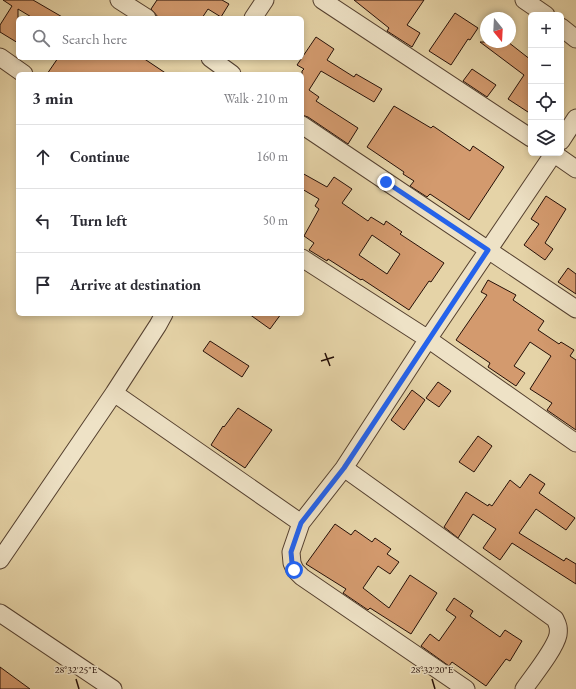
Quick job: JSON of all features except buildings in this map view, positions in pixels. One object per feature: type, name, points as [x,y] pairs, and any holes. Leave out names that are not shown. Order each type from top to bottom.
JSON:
[{"type":"street","points":[[119,0],[144,16]]},
{"type":"street","points":[[254,16],[265,0]]},
{"type":"street","points":[[322,0],[528,136]]},
{"type":"street","points":[[564,29],[576,39]]},
{"type":"street","points":[[0,57],[21,72]]},
{"type":"street","points":[[564,137],[576,118]]},
{"type":"street","points":[[304,126],[576,309]]},
{"type":"street","points":[[466,689],[302,577],[294,570],[291,552],[301,523],[344,468],[428,339],[551,156]]},
{"type":"street","points":[[557,156],[576,169]]},
{"type":"street","points":[[304,259],[428,339],[576,443]]},
{"type":"street","points":[[0,560],[114,393],[163,316]]},
{"type":"street","points":[[114,393],[301,523]]},
{"type":"street","points":[[344,468],[555,619],[559,626],[555,643],[524,689]]},
{"type":"street","points":[[0,613],[113,689]]},
{"type":"route","points":[[294,570],[291,552],[301,523],[344,468],[488,250],[386,182]]}]
